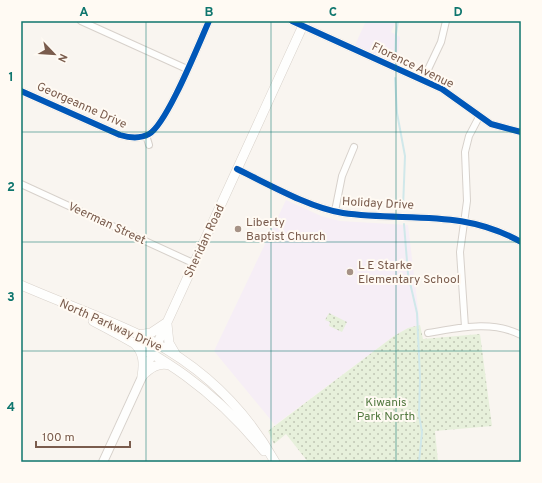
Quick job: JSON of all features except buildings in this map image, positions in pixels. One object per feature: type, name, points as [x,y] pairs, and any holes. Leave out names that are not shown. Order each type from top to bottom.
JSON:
[{"type":"main road","name":"Sheridan Road","points":[[155,349],[304,23]]},
{"type":"main road","name":"North Parkway Drive","points":[[21,285],[155,349],[178,358],[201,374],[239,410],[255,429],[275,462]]},
{"type":"main road","points":[[142,376],[143,359],[136,339],[151,333],[167,322],[169,342],[178,358]]},
{"type":"main road","name":"North Parkway Drive","points":[[155,349],[172,366],[221,404],[249,434],[272,462]]},
{"type":"main road","points":[[142,376],[161,364],[172,366]]},
{"type":"street","points":[[81,21],[187,69]]},
{"type":"street","points":[[150,145],[146,136],[162,121],[209,21]]},
{"type":"street","name":"Florence Avenue","points":[[292,21],[304,23],[423,80],[452,95],[479,117],[497,127],[521,132]]},
{"type":"street","points":[[423,80],[443,37],[446,21]]},
{"type":"street","name":"Georgeanne Drive","points":[[21,90],[120,135],[136,138],[146,136]]},
{"type":"street","points":[[465,327],[460,252],[467,201],[465,152],[469,136],[479,117]]},
{"type":"street","points":[[335,211],[342,176],[354,147]]},
{"type":"street","name":"Holiday Drive","points":[[237,169],[312,204],[335,211],[361,214],[433,217],[464,221],[493,229],[521,242]]},
{"type":"street","name":"Veerman Street","points":[[21,184],[193,264]]},
{"type":"street","points":[[428,333],[465,327],[500,327],[521,335]]},
{"type":"street","name":"Sheridan Road","points":[[103,462],[155,349]]},
{"type":"shaded area","points":[[366,21],[396,21],[391,32],[400,37],[397,64],[355,45]]},
{"type":"shaded area","points":[[286,200],[321,216],[340,221],[408,225],[420,325],[408,328],[394,336],[275,425],[214,351]]},
{"type":"green space","points":[[329,313],[347,322],[342,332],[329,326],[330,322],[325,320]]},
{"type":"green space","name":"Kiwanis Park North","points":[[420,325],[423,339],[480,334],[492,426],[435,431],[438,462],[308,462],[286,434],[274,444],[268,431],[394,336],[408,328]]},
{"type":"waterway","points":[[395,62],[398,21]]},
{"type":"waterway","points":[[395,78],[397,113],[405,156],[403,208]]},
{"type":"waterway","points":[[404,224],[408,274],[417,313],[420,377],[419,415],[422,432],[419,462]]},
{"type":"cycle path","points":[[21,91],[120,135],[135,138],[146,136],[156,127],[165,115],[209,21]]},
{"type":"cycle path","points":[[292,21],[442,89],[491,124],[521,132]]},
{"type":"cycle path","points":[[237,169],[289,195],[330,210],[343,213],[367,215],[455,220],[477,224],[499,231],[521,242]]},
{"type":"place","name":"Liberty Baptist Church","points":[[238,229]]},
{"type":"place","name":"L E Starke Elementary School","points":[[350,272]]}]
